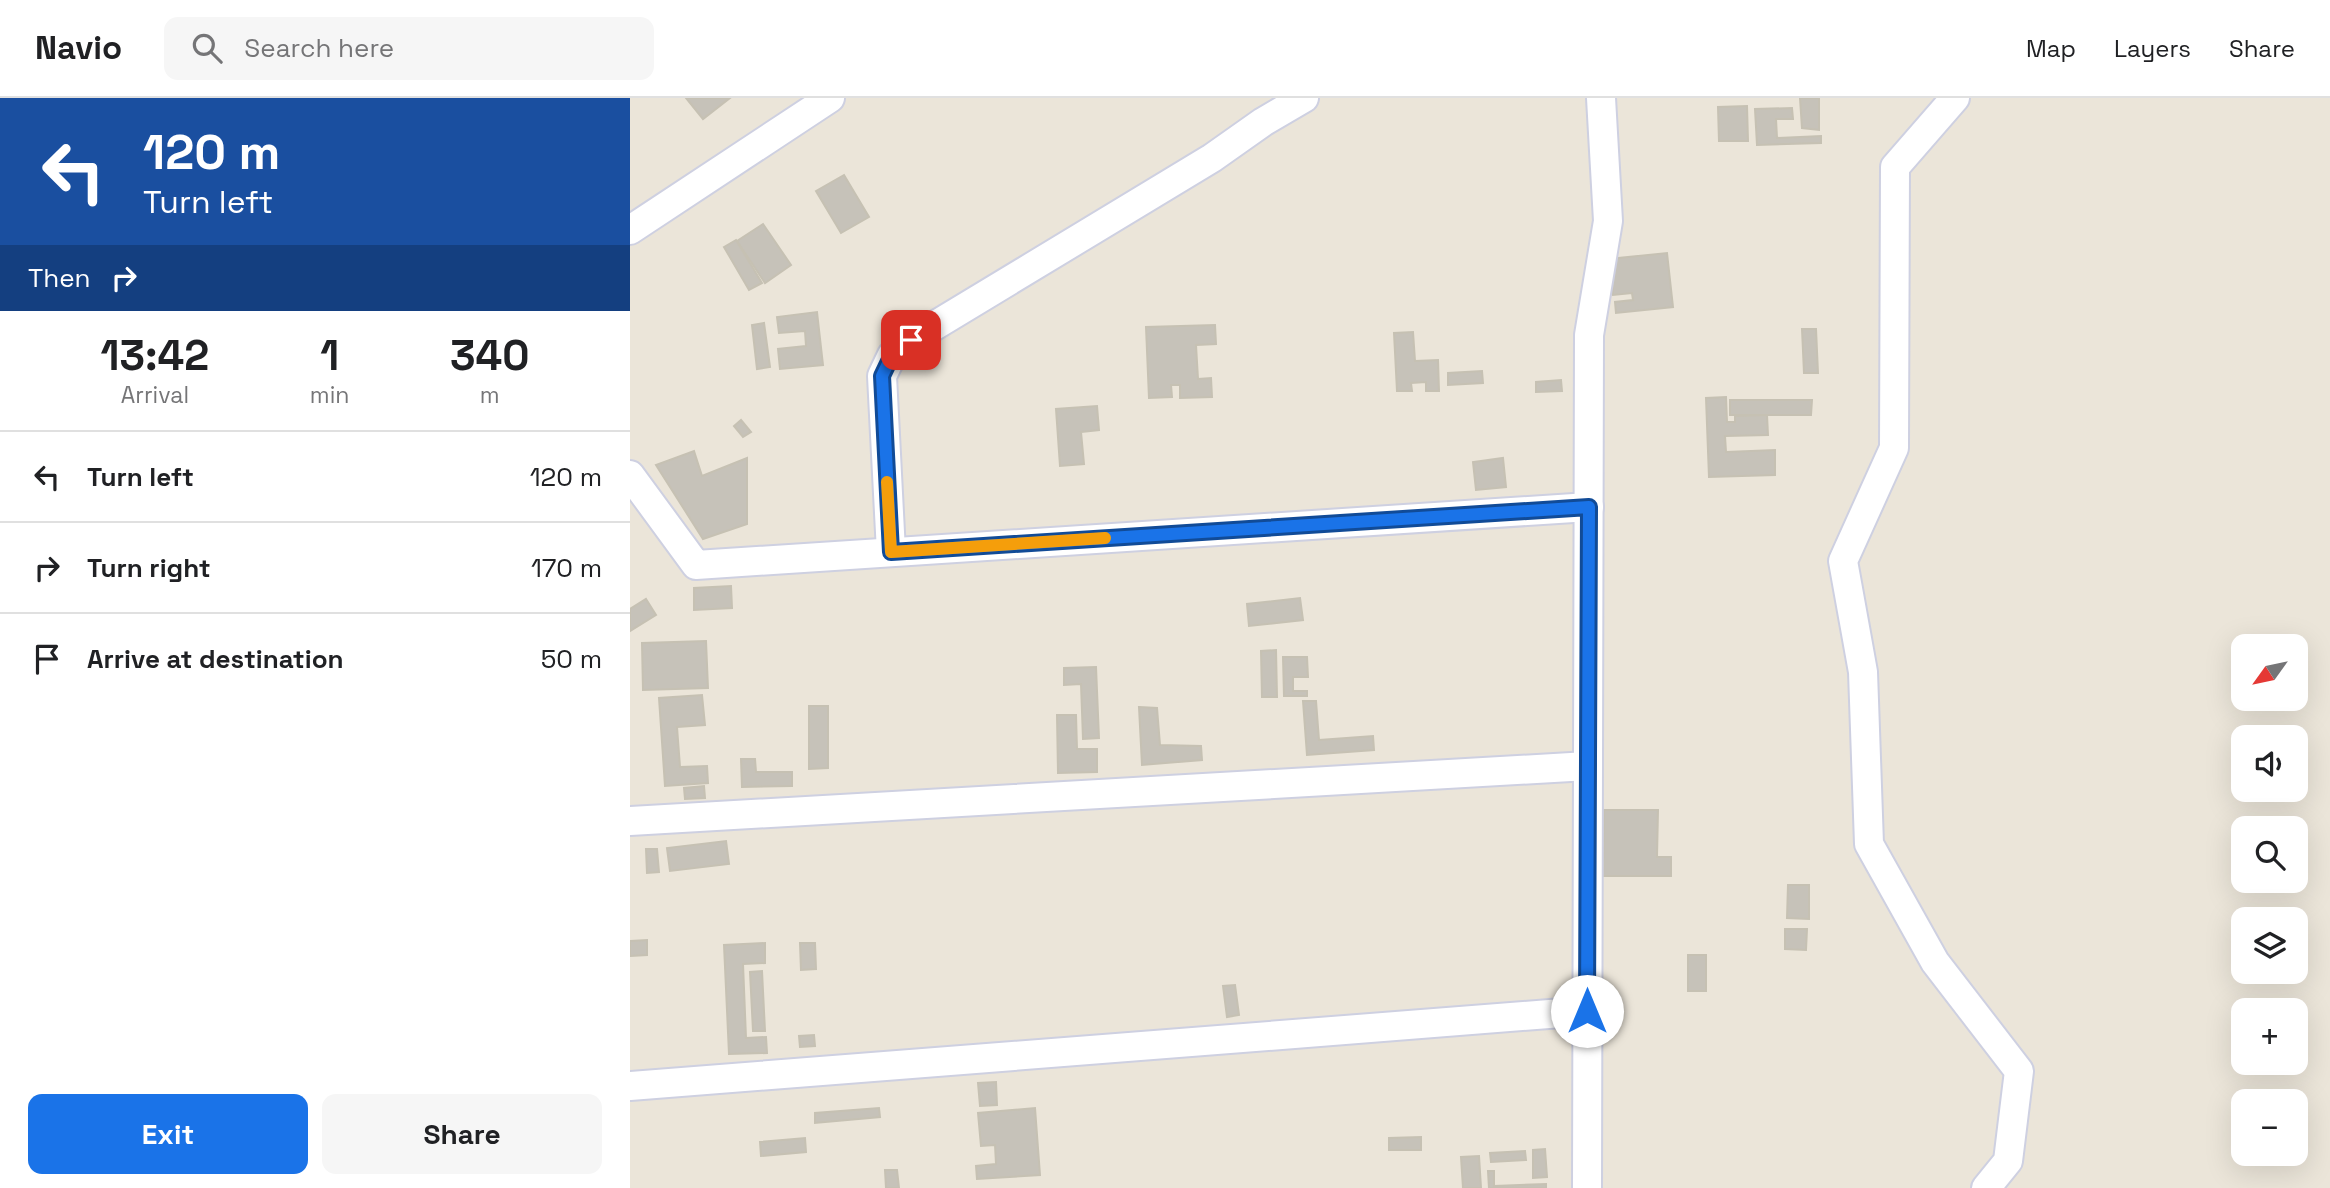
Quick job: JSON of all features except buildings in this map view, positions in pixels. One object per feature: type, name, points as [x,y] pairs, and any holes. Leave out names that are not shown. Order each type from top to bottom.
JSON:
[{"type":"street","points":[[630,230],[830,98]]},
{"type":"street","points":[[891,552],[882,376],[892,355],[911,340],[1212,158],[1263,122],[1304,98]]},
{"type":"street","points":[[1587,1188],[1589,335],[1608,221],[1601,98]]},
{"type":"street","points":[[1955,98],[1895,167],[1894,448],[1843,561],[1863,672],[1869,844],[1935,962],[2019,1071],[2008,1161],[1986,1188]]},
{"type":"street","points":[[630,475],[696,565],[1589,507]]},
{"type":"street","points":[[630,821],[1588,765]]},
{"type":"street","points":[[630,1086],[1587,1011]]},
{"type":"slow traffic","points":[[887,482],[891,552],[1105,538]]},
{"type":"route","points":[[911,340],[892,355],[882,376],[891,552],[1589,507],[1587,1011]]}]
